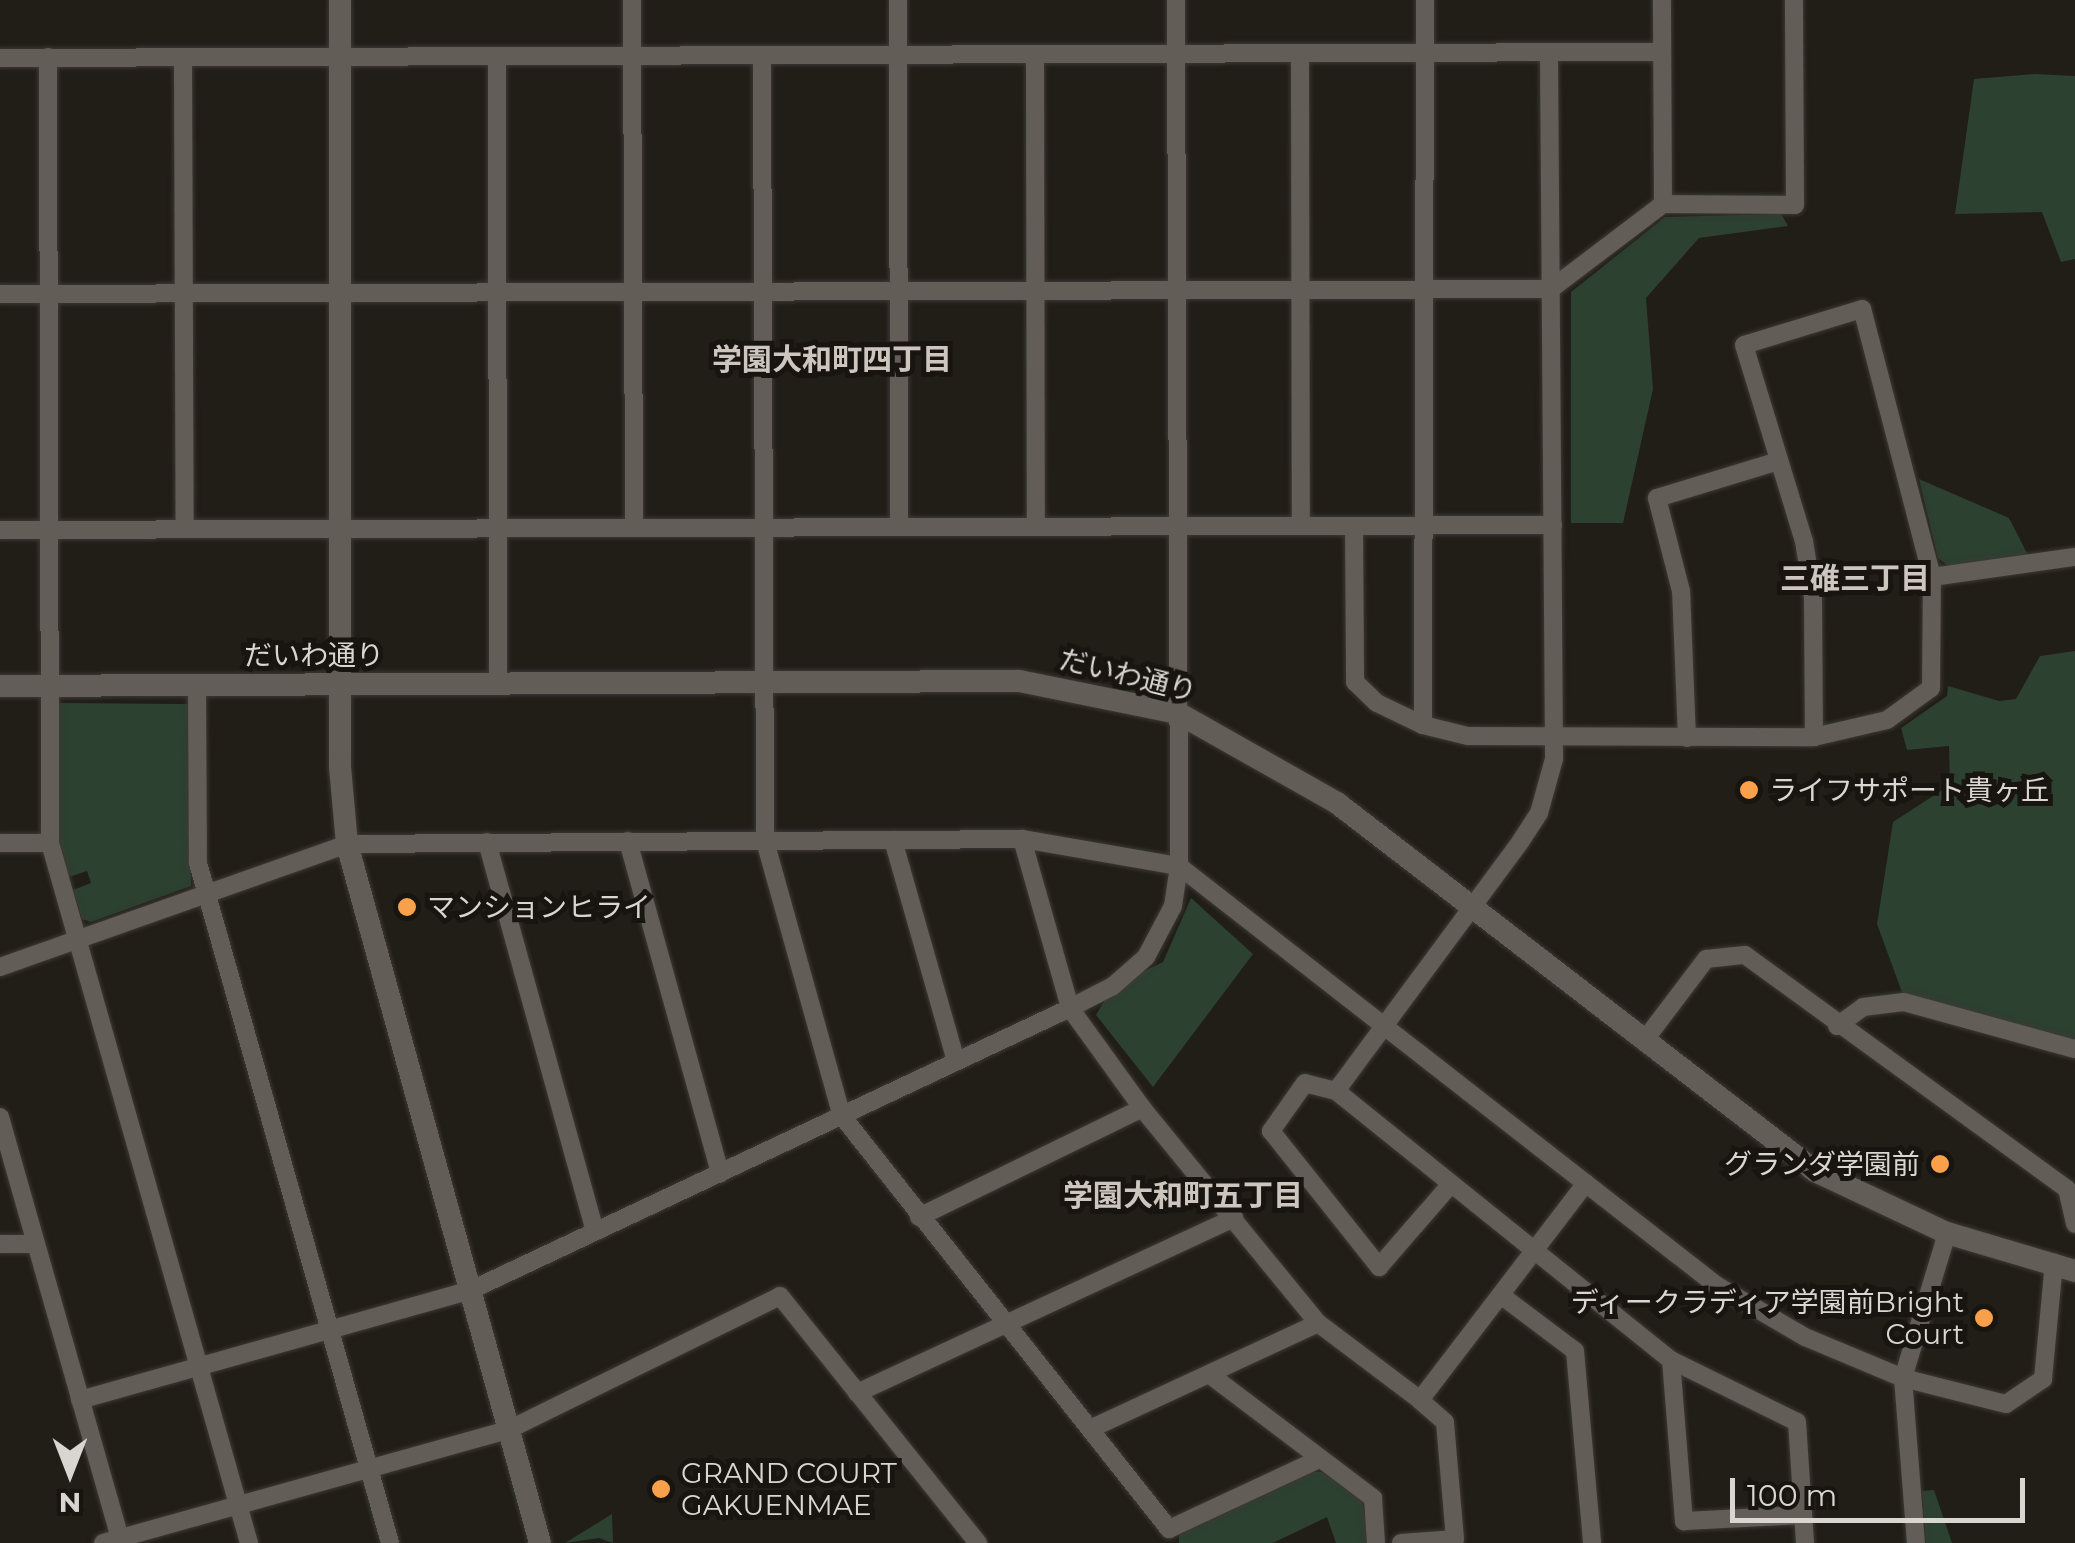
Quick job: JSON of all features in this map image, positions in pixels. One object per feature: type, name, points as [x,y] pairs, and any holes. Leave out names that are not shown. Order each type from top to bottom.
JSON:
[{"type":"street","points":[[340,0],[342,685],[347,844],[540,1543]]},
{"type":"street","points":[[632,0],[634,528]]},
{"type":"street","points":[[898,0],[899,527]]},
{"type":"street","points":[[80,1400],[469,1290],[1070,1008],[1113,986],[1146,958],[1172,906],[1179,866],[1176,0]]},
{"type":"street","points":[[1423,725],[1425,0]]},
{"type":"street","points":[[1662,0],[1664,204]]},
{"type":"street","points":[[0,294],[1551,289],[1664,204],[1795,205],[1794,0]]},
{"type":"street","points":[[1336,1091],[1473,908],[1538,813],[1555,737],[1548,52]]},
{"type":"street","points":[[0,58],[1662,52]]},
{"type":"street","points":[[1300,53],[1301,526]]},
{"type":"street","points":[[1034,54],[1036,526]]},
{"type":"street","points":[[762,55],[765,840],[842,1116],[1169,1529],[1319,1459]]},
{"type":"street","points":[[497,56],[498,685]]},
{"type":"street","points":[[48,57],[50,842],[249,1543]]},
{"type":"street","points":[[183,57],[185,529]]},
{"type":"street","points":[[1354,526],[1354,682],[1377,703],[1423,725],[1468,736],[1814,737],[1887,720],[1931,688],[1932,577],[1862,309],[1744,346],[1779,461],[1812,598],[1814,737]]},
{"type":"street","points":[[1687,738],[1681,591],[1657,498],[1779,461]]},
{"type":"street","points":[[0,530],[1553,525]]},
{"type":"street","points":[[1932,577],[2075,556]]},
{"type":"street","name":"だいわ通り","points":[[0,686],[1019,681],[1178,713],[1297,774],[1815,1171],[1947,1233],[2064,1267]]},
{"type":"street","points":[[197,685],[198,863],[390,1543]]},
{"type":"street","points":[[1022,839],[1070,1008],[1142,1108],[1318,1323],[1445,1422],[1455,1541],[1401,1543]]},
{"type":"street","points":[[0,967],[347,844],[1022,839],[1179,866],[1380,1028],[1716,1285],[1806,1337],[1904,1378],[2006,1404],[2043,1379],[2064,1267]]},
{"type":"street","points":[[628,840],[720,1173]]},
{"type":"street","points":[[893,840],[956,1061]]},
{"type":"street","points":[[0,843],[50,842]]},
{"type":"street","points":[[487,842],[595,1231]]},
{"type":"street","points":[[1644,1041],[1706,960],[1745,954],[1836,1026],[2067,1189],[2075,1224]]},
{"type":"street","points":[[1836,1026],[1862,1007],[1904,1002],[2075,1049]]},
{"type":"street","points":[[1450,1185],[1380,1267],[1271,1131],[1305,1083],[1336,1091],[1671,1360],[1796,1422],[1805,1543]]},
{"type":"street","points":[[919,1217],[1142,1108]]},
{"type":"street","points":[[0,1119],[80,1400],[111,1541],[508,1430],[780,1296],[978,1543]]},
{"type":"street","points":[[1420,1400],[1586,1183]]},
{"type":"street","points":[[857,1393],[1234,1218]]},
{"type":"street","points":[[1916,1543],[1904,1378],[1947,1233]]},
{"type":"street","points":[[0,1244],[36,1244]]},
{"type":"street","points":[[1502,1296],[1575,1351],[1592,1543]]},
{"type":"street","points":[[1090,1430],[1318,1323]]},
{"type":"street","points":[[1671,1360],[1684,1521],[1803,1515]]},
{"type":"street","points":[[1209,1374],[1373,1498],[1376,1543]]},
{"type":"green space","points":[[2035,74],[2075,76],[2075,259],[2061,262],[2042,212],[1955,214],[1974,79]]},
{"type":"green space","points":[[1781,214],[1788,226],[1699,238],[1646,298],[1653,389],[1623,523],[1571,523],[1571,292],[1665,217]]},
{"type":"green space","points":[[1919,479],[2009,518],[2030,559],[1951,568],[1938,558]]},
{"type":"green space","points":[[2075,651],[2075,1043],[1903,995],[1877,924],[1893,822],[1950,785],[1949,746],[1907,750],[1901,728],[1947,696],[1948,686],[1999,701],[2016,699],[2040,656]]},
{"type":"green space","points":[[59,703],[188,704],[191,886],[91,922],[82,919],[73,890],[91,883],[87,871],[69,877],[59,845]]},
{"type":"green space","points":[[1191,898],[1253,954],[1153,1087],[1096,1015],[1113,986],[1163,962]]},
{"type":"green space","points":[[1313,1472],[1323,1472],[1363,1502],[1368,1543],[1336,1543],[1327,1517],[1273,1543],[1179,1543],[1179,1535]]},
{"type":"green space","points":[[1934,1490],[1952,1543],[1926,1543],[1922,1491]]},
{"type":"green space","points":[[612,1514],[613,1543],[599,1538],[565,1543]]},
{"type":"place","name":"ライフサポート貴ヶ丘","points":[[1749,790]]},
{"type":"place","name":"マンションヒライ","points":[[407,907]]},
{"type":"place","name":"グランダ学園前","points":[[1940,1164]]},
{"type":"place","name":"ディークラディア学園前Bright Court","points":[[1984,1318]]},
{"type":"place","name":"GRAND COURT GAKUENMAE","points":[[661,1489]]},
{"type":"district","name":"学園大和町四丁目","points":[[832,360]]},
{"type":"district","name":"三碓三丁目","points":[[1855,579]]},
{"type":"district","name":"学園大和町五丁目","points":[[1183,1196]]}]
